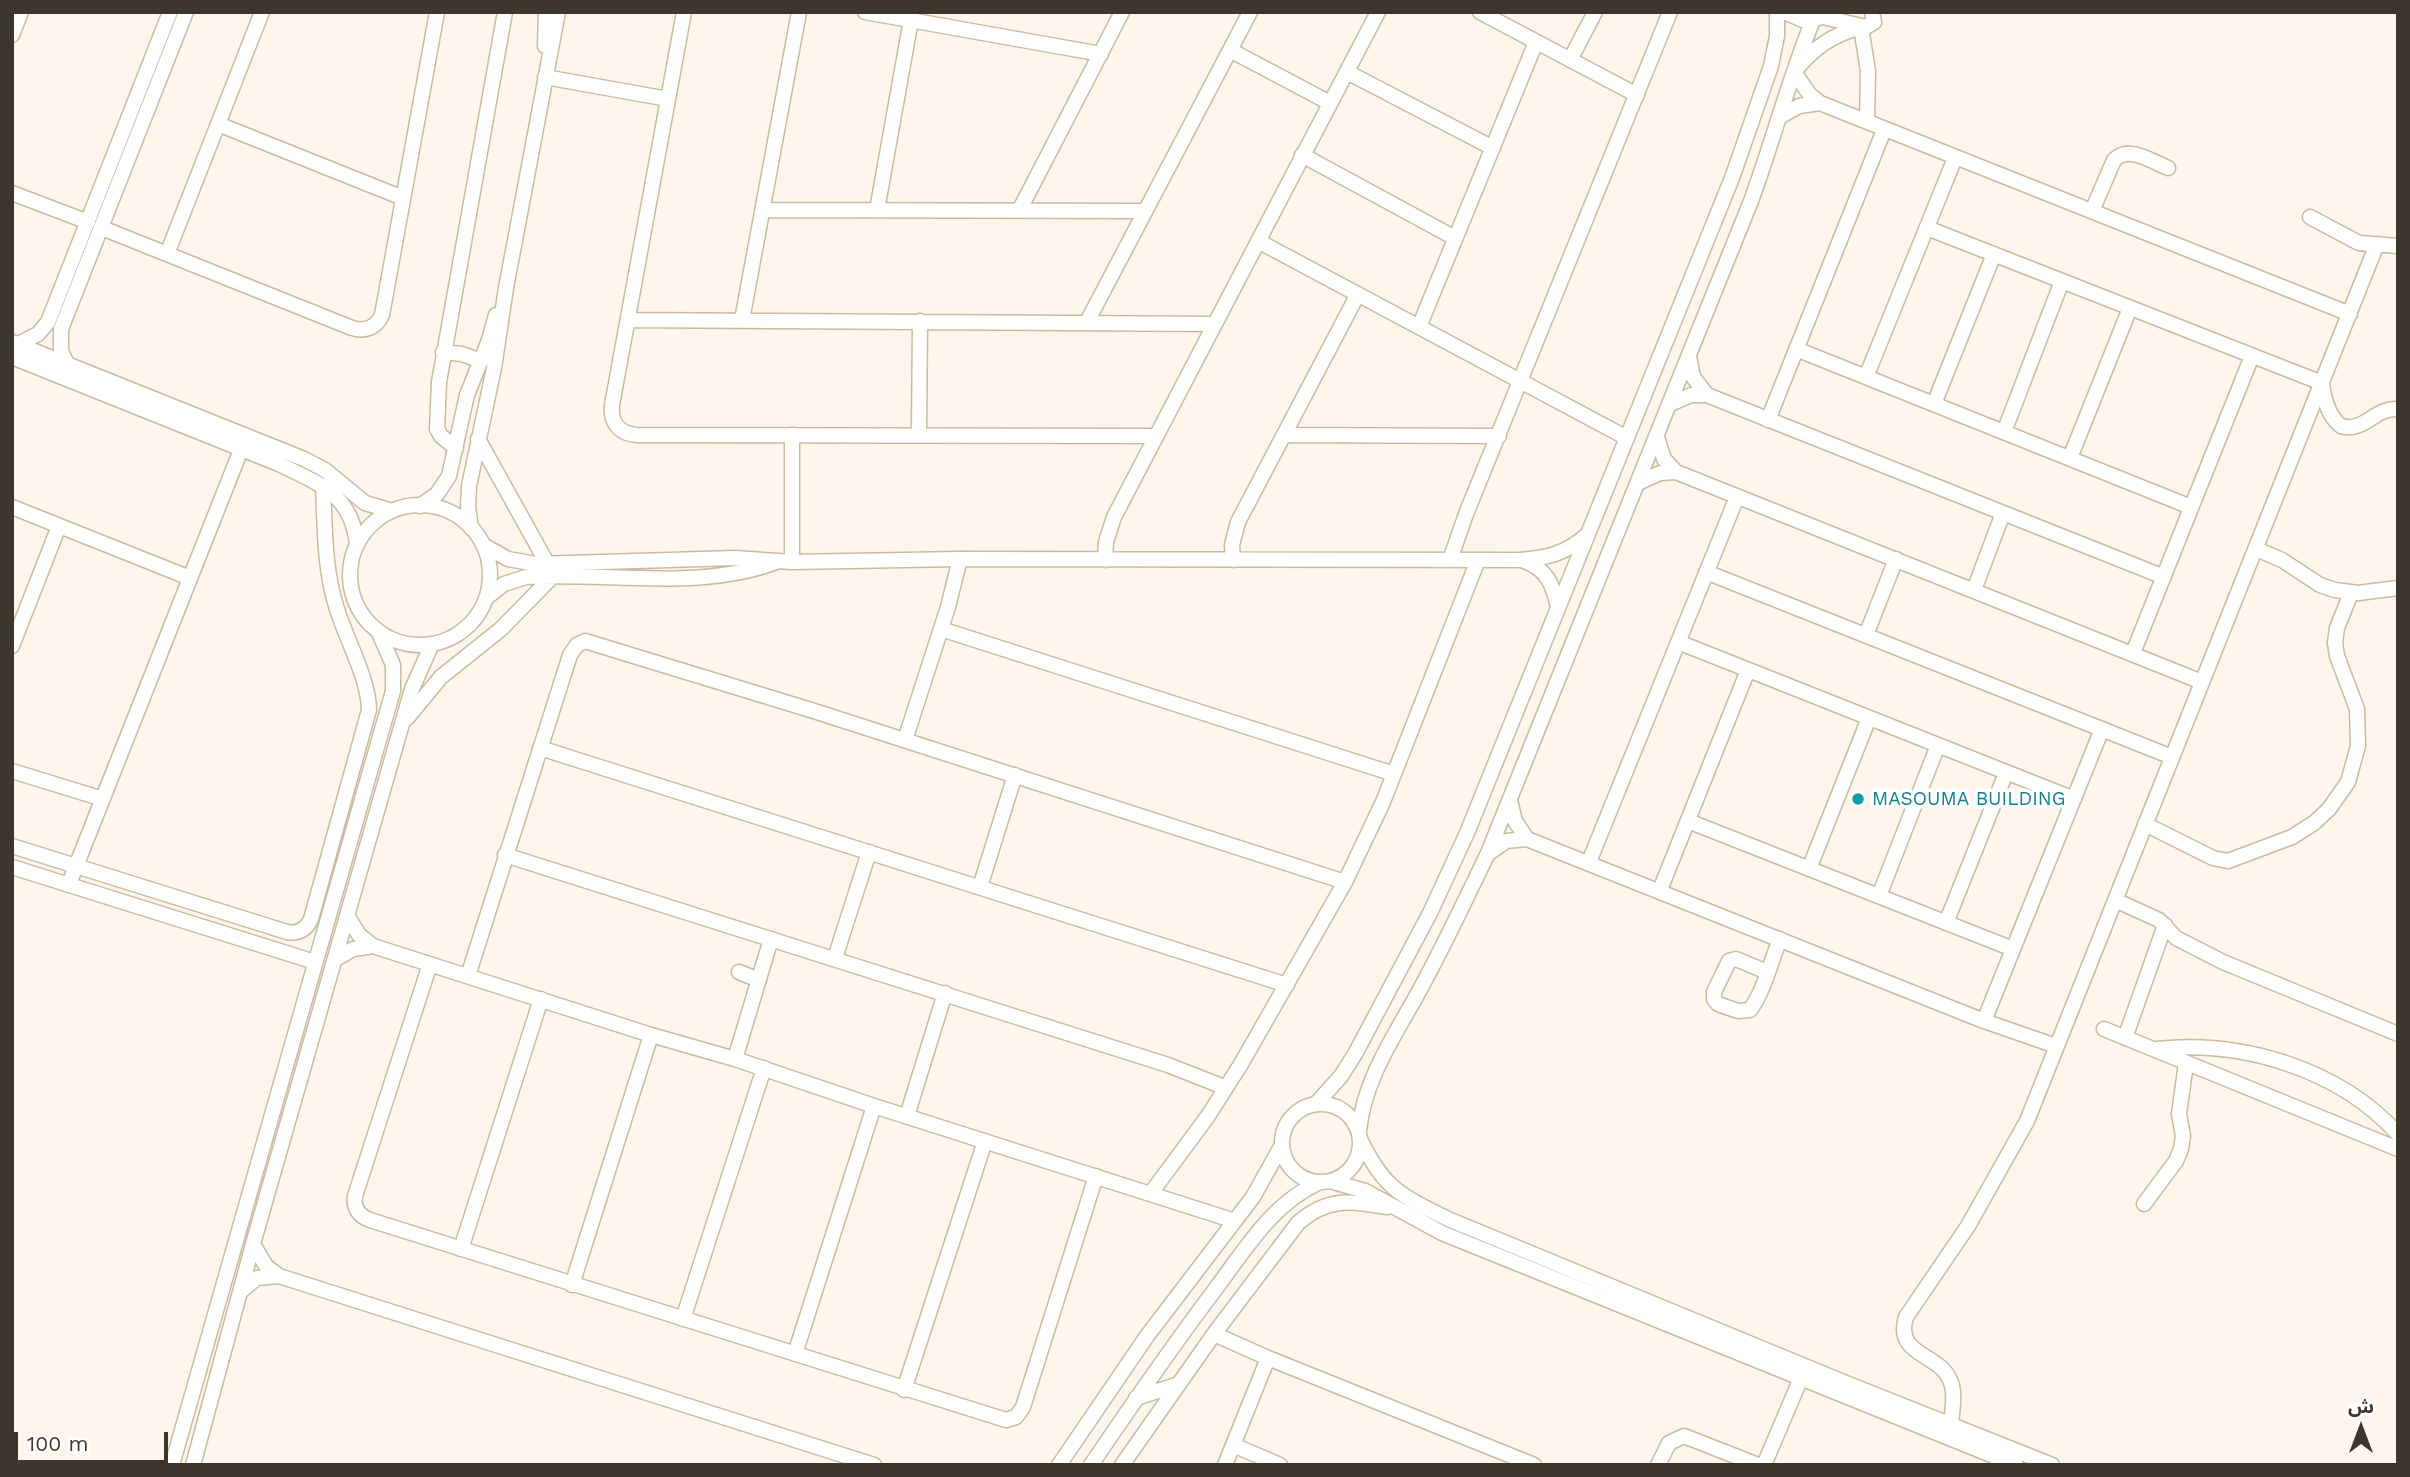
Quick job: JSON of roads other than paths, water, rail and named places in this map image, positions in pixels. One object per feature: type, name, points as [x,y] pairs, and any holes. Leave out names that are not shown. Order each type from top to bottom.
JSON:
[{"type":"street","points":[[12,35],[21,12]]},
{"type":"street","points":[[95,225],[170,12]]},
{"type":"street","points":[[66,364],[57,319],[186,12]]},
{"type":"street","points":[[167,254],[262,12]]},
{"type":"street","points":[[12,193],[352,328],[366,330],[374,326],[382,315],[437,12]]},
{"type":"street","points":[[456,448],[441,436],[437,429],[438,396],[443,352],[505,12]]},
{"type":"street","points":[[545,77],[546,12]]},
{"type":"street","points":[[471,528],[468,486],[494,368],[506,288],[558,12]]},
{"type":"street","points":[[684,12],[611,410],[615,424],[622,431],[637,436],[1156,436]]},
{"type":"street","points":[[742,320],[799,12]]},
{"type":"street","points":[[865,12],[1101,54]]},
{"type":"street","points":[[1020,209],[1122,12]]},
{"type":"street","points":[[1087,322],[1250,12]]},
{"type":"street","points":[[1105,560],[1106,542],[1114,517],[1378,12]]},
{"type":"street","points":[[1480,12],[1637,95]]},
{"type":"street","points":[[1570,60],[1595,12]]},
{"type":"street","points":[[1450,560],[1466,514],[1670,12]]},
{"type":"street","points":[[1059,1465],[1147,1336],[1261,1184],[1282,1145],[1283,1133],[1295,1114],[1315,1104],[1341,1076],[1355,1055],[1443,887],[1589,533],[1748,135],[1771,66],[1777,36],[1777,12]]},
{"type":"street","points":[[1784,12],[1793,18],[1822,17],[1861,27]]},
{"type":"street","points":[[1794,72],[1816,47],[1830,38],[1872,25],[1875,18],[1872,12]]},
{"type":"street","points":[[1091,1465],[1136,1398],[1268,1220],[1287,1202],[1325,1181],[1339,1178],[1353,1166],[1358,1157],[1362,1104],[1371,1079],[1441,950],[1488,853],[1751,201],[1794,72],[1822,17]]},
{"type":"street","points":[[877,210],[911,20]]},
{"type":"street","points":[[1861,27],[1868,63],[1867,122]]},
{"type":"street","points":[[1419,327],[1536,42]]},
{"type":"street","points":[[1230,50],[1330,103]]},
{"type":"street","points":[[1348,72],[1493,148]]},
{"type":"street","points":[[1794,72],[1810,95],[1820,103],[2350,314]]},
{"type":"street","points":[[545,77],[668,99]]},
{"type":"street","points":[[1781,117],[1799,106],[1820,103]]},
{"type":"street","points":[[218,124],[403,198]]},
{"type":"street","points":[[1768,419],[1884,130]]},
{"type":"street","points":[[2092,211],[2114,160],[2120,155],[2133,153],[2168,168]]},
{"type":"street","points":[[1302,155],[1455,238]]},
{"type":"street","points":[[1866,377],[1955,158]]},
{"type":"street","points":[[762,210],[1145,211]]},
{"type":"street","points":[[2310,217],[2355,241],[2398,246]]},
{"type":"street","points":[[1927,228],[2322,383]]},
{"type":"street","points":[[1258,242],[1627,438]]},
{"type":"street","points":[[1951,1424],[1953,1392],[1949,1377],[1940,1366],[1911,1348],[1906,1338],[1905,1322],[1963,1233],[2022,1131],[2377,244]]},
{"type":"street","points":[[1934,404],[1994,254]]},
{"type":"street","points":[[2004,432],[2062,281]]},
{"type":"street","points":[[420,506],[437,494],[453,466],[467,395],[506,288]]},
{"type":"street","points":[[1233,560],[1233,537],[1238,522],[1358,294]]},
{"type":"street","points":[[2070,458],[2130,308]]},
{"type":"street","points":[[14,348],[57,319]]},
{"type":"street","points":[[628,320],[1215,324]]},
{"type":"street","points":[[919,435],[920,321]]},
{"type":"street","points":[[14,348],[66,364],[243,443],[323,486],[336,496],[349,513],[357,545]]},
{"type":"street","points":[[14,348],[243,443],[315,464],[365,503],[392,511]]},
{"type":"street","points":[[1796,349],[2191,507]]},
{"type":"street","points":[[443,352],[462,354],[481,361]]},
{"type":"street","points":[[1689,355],[1693,377],[1707,395]]},
{"type":"street","points":[[2133,653],[2252,356]]},
{"type":"street","points":[[2322,383],[2327,406],[2334,419],[2342,426],[2356,428],[2380,411],[2398,410]]},
{"type":"street","points":[[1670,404],[1691,395],[1707,395],[2164,577]]},
{"type":"street","points":[[784,562],[792,435]]},
{"type":"street","points":[[1284,435],[1499,436]]},
{"type":"street","points":[[1657,435],[1660,452],[1676,472]]},
{"type":"street","points":[[478,439],[549,570]]},
{"type":"street","points":[[69,884],[243,443]]},
{"type":"street","points":[[1638,483],[1660,472],[1676,472],[2202,682]]},
{"type":"street","points":[[12,846],[287,932],[300,931],[310,923],[369,710],[368,693],[340,618],[328,576],[323,486]]},
{"type":"street","points":[[1590,862],[1737,496]]},
{"type":"street","points":[[420,506],[448,512],[471,528],[483,545],[489,571],[486,598],[480,611],[460,633],[432,644],[405,644],[379,633],[367,622],[352,593],[349,577],[351,560],[357,545],[365,531],[377,520],[392,511],[420,506]]},
{"type":"street","points":[[12,507],[190,578]]},
{"type":"street","points":[[1974,590],[2003,513]]},
{"type":"street","points":[[12,646],[59,526]]},
{"type":"street","points":[[486,598],[494,590],[515,580],[549,570],[726,558],[784,562],[960,559],[1520,560],[1545,558],[1562,553],[1589,533]]},
{"type":"street","points":[[483,545],[499,555],[549,570]]},
{"type":"street","points":[[2256,549],[2288,563],[2320,585],[2351,593],[2398,588]]},
{"type":"street","points":[[905,740],[941,629],[960,559]]},
{"type":"street","points":[[1866,635],[1896,559]]},
{"type":"street","points":[[1151,1194],[1208,1116],[1241,1064],[1345,882],[1394,774],[1478,560]]},
{"type":"street","points":[[1520,560],[1532,564],[1546,575],[1558,607]]},
{"type":"street","points":[[402,724],[441,677],[501,629],[549,570]]},
{"type":"street","points":[[1706,572],[2172,757]]},
{"type":"street","points":[[2145,824],[2213,858],[2228,861],[2292,837],[2314,823],[2329,809],[2348,782],[2358,746],[2357,709],[2337,656],[2335,643],[2337,628],[2351,593]]},
{"type":"street","points":[[941,629],[1394,774]]},
{"type":"street","points":[[172,1465],[393,691],[393,665],[379,633]]},
{"type":"street","points":[[468,976],[571,651],[584,641],[905,740],[1345,882]]},
{"type":"street","points":[[1678,642],[2074,799]]},
{"type":"street","points":[[193,1465],[253,1244],[402,724],[417,673],[432,644]]},
{"type":"street","points":[[1660,890],[1748,670]]},
{"type":"street","points":[[1809,869],[1869,718]]},
{"type":"street","points":[[1984,1021],[2102,729]]},
{"type":"street","points":[[1879,896],[1938,746]]},
{"type":"street","points":[[540,748],[1287,985]]},
{"type":"street","points":[[12,771],[103,799]]},
{"type":"street","points":[[1946,923],[2006,773]]},
{"type":"street","points":[[980,887],[1015,775]]},
{"type":"street","points":[[1510,800],[1515,821],[1527,839]]},
{"type":"street","points":[[1688,821],[2013,949]]},
{"type":"street","points":[[1488,853],[1506,841],[1527,839],[1984,1021],[2056,1046]]},
{"type":"street","points":[[835,958],[869,852]]},
{"type":"street","points":[[505,855],[1168,1065],[1224,1087]]},
{"type":"street","points":[[12,867],[315,962]]},
{"type":"street","points":[[2115,900],[2165,925],[2176,938],[2222,962],[2398,1034]]},
{"type":"street","points":[[348,917],[359,935],[373,946],[651,1035],[764,1068],[1235,1221]]},
{"type":"street","points":[[2125,1038],[2165,925]]},
{"type":"street","points":[[735,1059],[771,939]]},
{"type":"street","points":[[1767,972],[1780,939]]},
{"type":"street","points":[[336,959],[353,948],[373,946]]},
{"type":"street","points":[[430,964],[354,1200],[359,1213],[365,1218],[572,1285],[1001,1420],[1011,1419],[1019,1413],[1096,1176]]},
{"type":"street","points":[[739,972],[759,980]]},
{"type":"street","points":[[907,1116],[944,993]]},
{"type":"street","points":[[461,1249],[541,999]]},
{"type":"street","points":[[2104,1029],[2398,1149]]},
{"type":"street","points":[[572,1285],[651,1035]]},
{"type":"street","points":[[2153,1049],[2189,1046],[2225,1048],[2280,1062],[2315,1075],[2346,1091],[2398,1134]]},
{"type":"street","points":[[2144,1204],[2176,1161],[2181,1149],[2183,1136],[2179,1114],[2186,1063]]},
{"type":"street","points":[[683,1320],[764,1068]]},
{"type":"street","points":[[1315,1104],[1342,1110],[1352,1119],[1373,1165],[1392,1188],[1448,1219],[2052,1465]]},
{"type":"street","points":[[795,1354],[874,1105]]},
{"type":"street","points":[[904,1390],[985,1141]]},
{"type":"street","points":[[1282,1145],[1290,1166],[1309,1180],[1325,1181],[1365,1191],[1442,1233],[2016,1465]]},
{"type":"street","points":[[1122,1465],[1176,1385],[1298,1223],[1321,1207],[1349,1201],[1398,1210]]},
{"type":"street","points":[[253,1244],[261,1259],[279,1276]]},
{"type":"street","points":[[1246,1248],[1250,1285]]},
{"type":"street","points":[[241,1292],[257,1278],[279,1276],[874,1465]]},
{"type":"street","points":[[1214,1334],[1534,1465]]},
{"type":"street","points":[[1225,1465],[1268,1358]]},
{"type":"street","points":[[1764,1465],[1801,1378]]},
{"type":"street","points":[[1136,1398],[1176,1385]]},
{"type":"street","points":[[1658,1465],[1669,1443],[1684,1436],[1758,1465]]},
{"type":"street","points":[[1233,1446],[1280,1465]]},
{"type":"place","name":"MASOUMA BUILDING","points":[[1858,799]]}]
